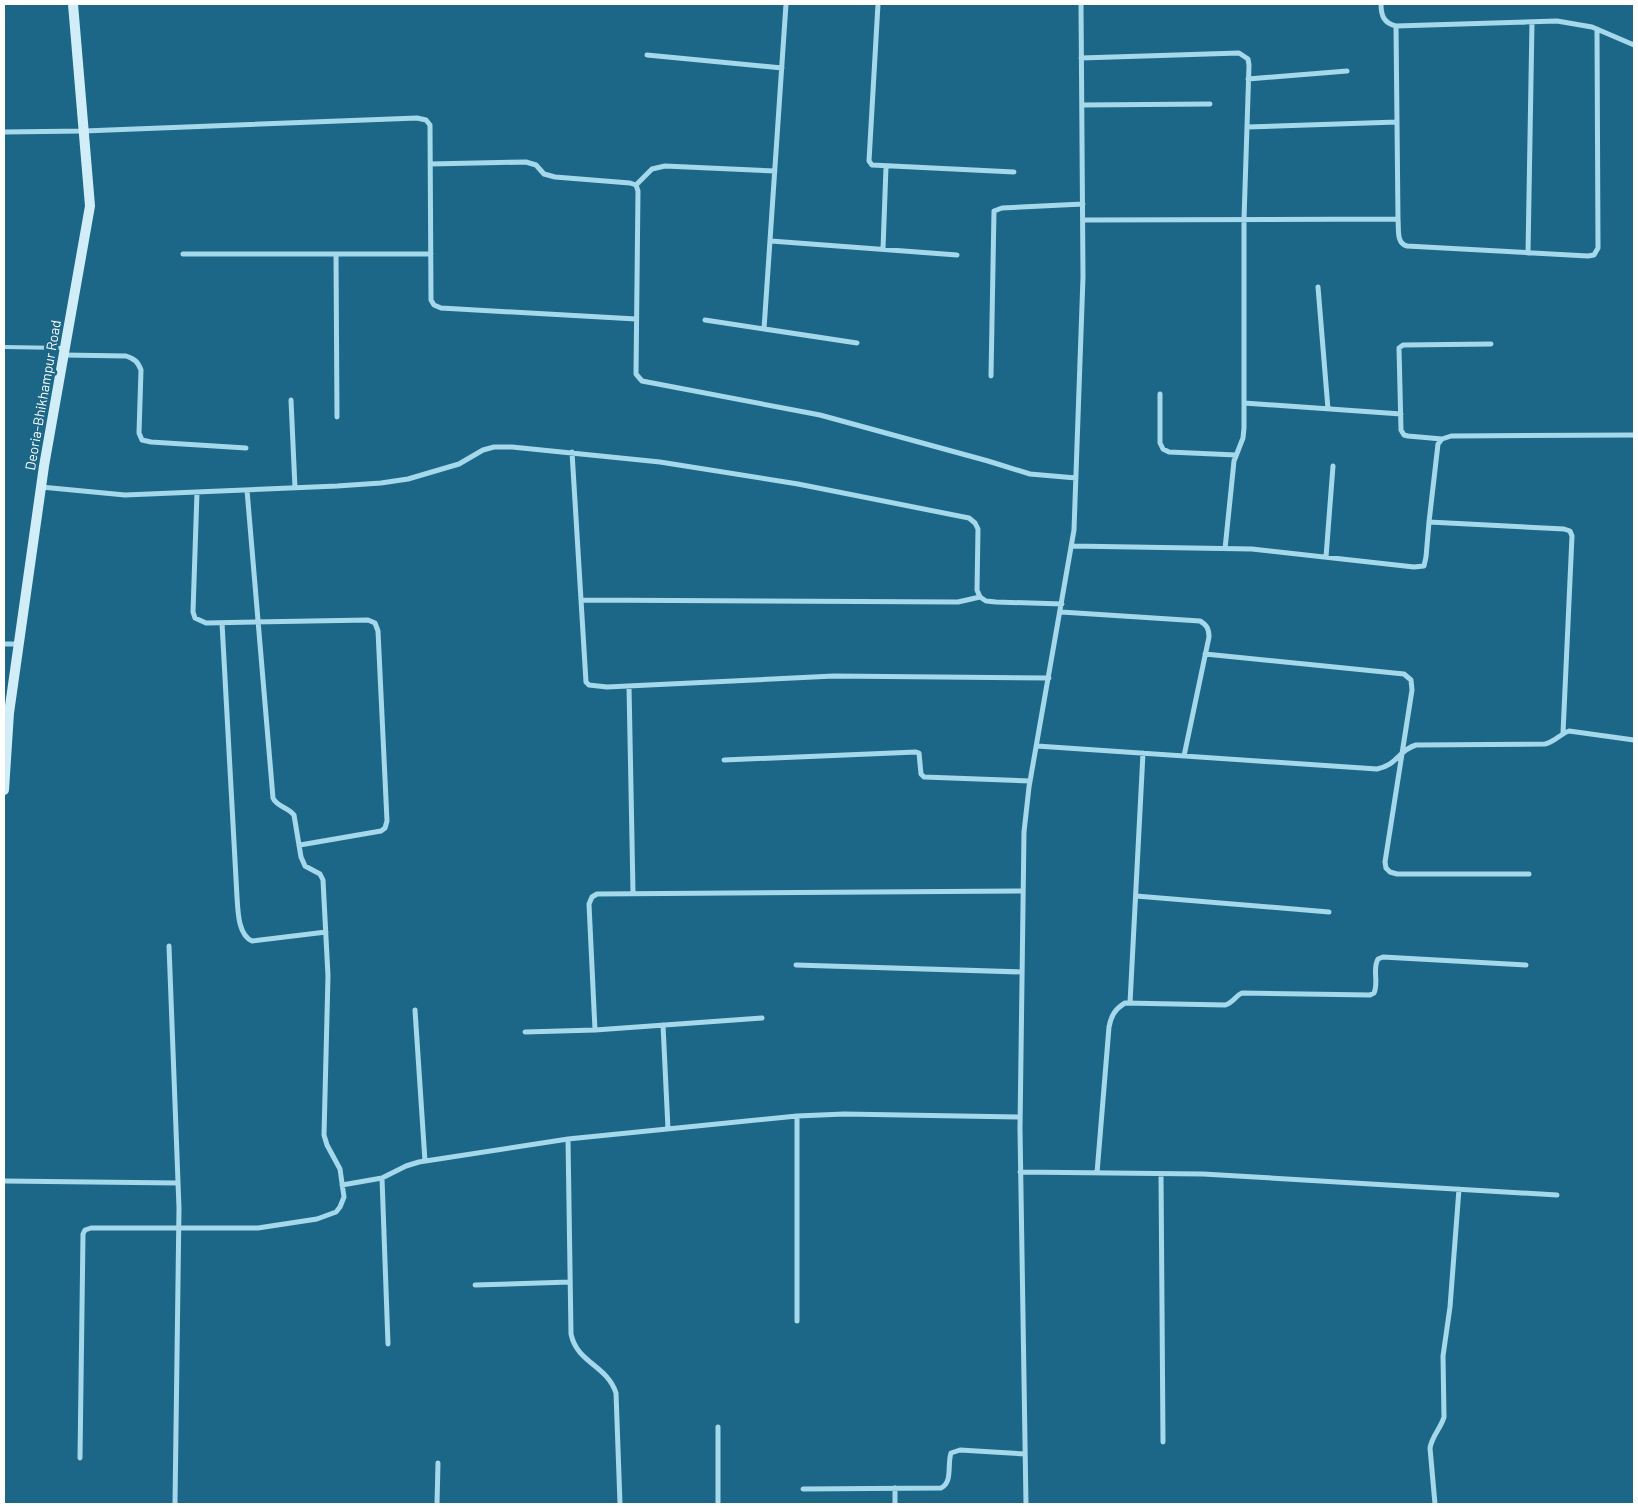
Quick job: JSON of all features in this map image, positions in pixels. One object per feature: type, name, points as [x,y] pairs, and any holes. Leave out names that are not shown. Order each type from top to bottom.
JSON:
[{"type":"main road","name":"Deoria-Bhikhampur Road","points":[[4,790],[9,714],[41,486],[90,206],[73,4]]},
{"type":"street","points":[[764,329],[786,4]]},
{"type":"street","points":[[878,4],[869,160],[872,165],[1014,172]]},
{"type":"street","points":[[1026,1504],[1020,1172],[1024,832],[1030,781],[1072,546],[1083,277],[1081,4]]},
{"type":"street","points":[[1381,4],[1383,19],[1389,24],[1396,26],[1556,21],[1580,24],[1634,45]]},
{"type":"street","points":[[1528,253],[1532,22]]},
{"type":"street","points":[[1396,26],[1398,219],[1402,244],[1407,246],[1588,256],[1594,255],[1598,248],[1597,30]]},
{"type":"street","points":[[1081,58],[1239,53],[1248,59],[1244,219],[1243,438],[1232,472],[1225,549]]},
{"type":"street","points":[[647,55],[782,68]]},
{"type":"street","points":[[1248,79],[1347,71]]},
{"type":"street","points":[[1082,104],[1210,104]]},
{"type":"street","points":[[4,132],[84,131],[417,118],[426,120],[430,125],[431,300],[434,305],[441,308],[636,319]]},
{"type":"street","points":[[1247,127],[1397,122]]},
{"type":"street","points":[[430,164],[526,162],[536,165],[544,174],[556,177],[630,183],[636,186],[638,191],[636,374],[642,381],[820,415],[1030,474],[1076,478]]},
{"type":"street","points":[[636,186],[652,169],[665,166],[775,171]]},
{"type":"street","points":[[883,250],[886,167]]},
{"type":"street","points":[[991,376],[994,212],[1002,208],[1083,204]]},
{"type":"street","points":[[1083,220],[1398,219]]},
{"type":"street","points":[[771,241],[957,255]]},
{"type":"street","points":[[183,254],[431,254]]},
{"type":"street","points":[[336,254],[338,417]]},
{"type":"street","points":[[1318,287],[1328,409]]},
{"type":"street","points":[[705,320],[857,343]]},
{"type":"street","points":[[1491,344],[1403,345],[1400,348],[1398,353],[1401,430],[1404,435],[1442,439],[1451,436],[1634,435]]},
{"type":"street","points":[[64,352],[126,356],[134,358],[138,362],[141,370],[140,432],[142,440],[246,448]]},
{"type":"street","points":[[1160,394],[1160,443],[1163,449],[1169,452],[1236,455]]},
{"type":"street","points":[[291,400],[295,488]]},
{"type":"street","points":[[1244,403],[1401,414]]},
{"type":"street","points":[[1072,546],[1252,549],[1414,567],[1424,566],[1438,444],[1442,439]]},
{"type":"street","points":[[41,486],[125,495],[382,483],[408,479],[459,464],[483,450],[512,446],[660,462],[798,484],[969,518],[978,529],[977,590],[980,598]]},
{"type":"street","points":[[572,452],[586,682],[589,685],[596,687],[629,686],[834,676],[1049,678]]},
{"type":"street","points":[[1326,557],[1333,466]]},
{"type":"street","points":[[80,1458],[83,1234],[85,1230],[91,1228],[258,1228],[317,1219],[336,1212],[344,1197],[340,1169],[327,1145],[324,1135],[328,976],[323,880],[320,874],[305,866],[301,857],[294,815],[290,810],[275,802],[273,798],[247,490]]},
{"type":"street","points":[[198,492],[193,612],[195,618],[206,623],[368,620],[375,623],[378,631],[387,822],[385,828],[381,831],[300,845]]},
{"type":"street","points":[[1429,522],[1564,529],[1570,532],[1572,536],[1563,733]]},
{"type":"street","points":[[581,600],[958,602],[980,598],[996,602],[1062,604]]},
{"type":"street","points":[[1060,612],[1200,621],[1205,624],[1209,630],[1184,756]]},
{"type":"street","points":[[222,623],[237,897],[243,932],[247,939],[252,941],[326,932]]},
{"type":"street","points":[[4,644],[19,644]]},
{"type":"street","points":[[1205,654],[1404,674],[1411,680],[1412,690],[1385,862],[1386,868],[1390,872],[1397,874],[1530,874]]},
{"type":"street","points":[[629,686],[633,892]]},
{"type":"street","points":[[1037,746],[1378,769],[1387,767],[1402,752],[1416,745],[1545,744],[1570,731],[1634,740]]},
{"type":"street","points":[[724,760],[916,752],[919,753],[921,774],[924,777],[1030,781]]},
{"type":"street","points":[[1130,1003],[1143,753]]},
{"type":"street","points":[[595,1030],[589,904],[592,897],[597,894],[633,892],[1023,891]]},
{"type":"street","points":[[1136,896],[1329,912]]},
{"type":"street","points":[[169,946],[178,1183],[175,1504]]},
{"type":"street","points":[[1098,1173],[1109,1027],[1111,1017],[1118,1007],[1125,1003],[1225,1004],[1230,1003],[1237,995],[1242,993],[1370,995],[1377,989],[1376,963],[1378,959],[1383,957],[1526,965]]},
{"type":"street","points":[[796,965],[1022,972]]},
{"type":"street","points":[[415,1010],[425,1161]]},
{"type":"street","points":[[525,1032],[595,1030],[762,1018]]},
{"type":"street","points":[[663,1025],[668,1129]]},
{"type":"street","points":[[342,1185],[382,1178],[406,1166],[425,1161],[568,1139],[797,1116],[844,1114],[1020,1117]]},
{"type":"street","points":[[797,1116],[797,1321]]},
{"type":"street","points":[[568,1139],[571,1334],[573,1343],[578,1351],[608,1377],[616,1393],[620,1504]]},
{"type":"street","points":[[1020,1172],[1213,1175],[1557,1195]]},
{"type":"street","points":[[1160,1174],[1163,1442]]},
{"type":"street","points":[[382,1178],[388,1344]]},
{"type":"street","points":[[4,1181],[178,1183]]},
{"type":"street","points":[[1435,1504],[1430,1448],[1431,1440],[1442,1424],[1444,1416],[1443,1356],[1450,1307],[1459,1189]]},
{"type":"street","points":[[475,1285],[570,1282]]},
{"type":"street","points":[[718,1427],[718,1504]]},
{"type":"street","points":[[803,1489],[941,1488],[946,1486],[948,1482],[951,1453],[960,1450],[1025,1454]]},
{"type":"street","points":[[437,1504],[438,1463]]},
{"type":"street","points":[[894,1488],[895,1504]]},
{"type":"lane","points":[[4,347],[64,352]]}]
